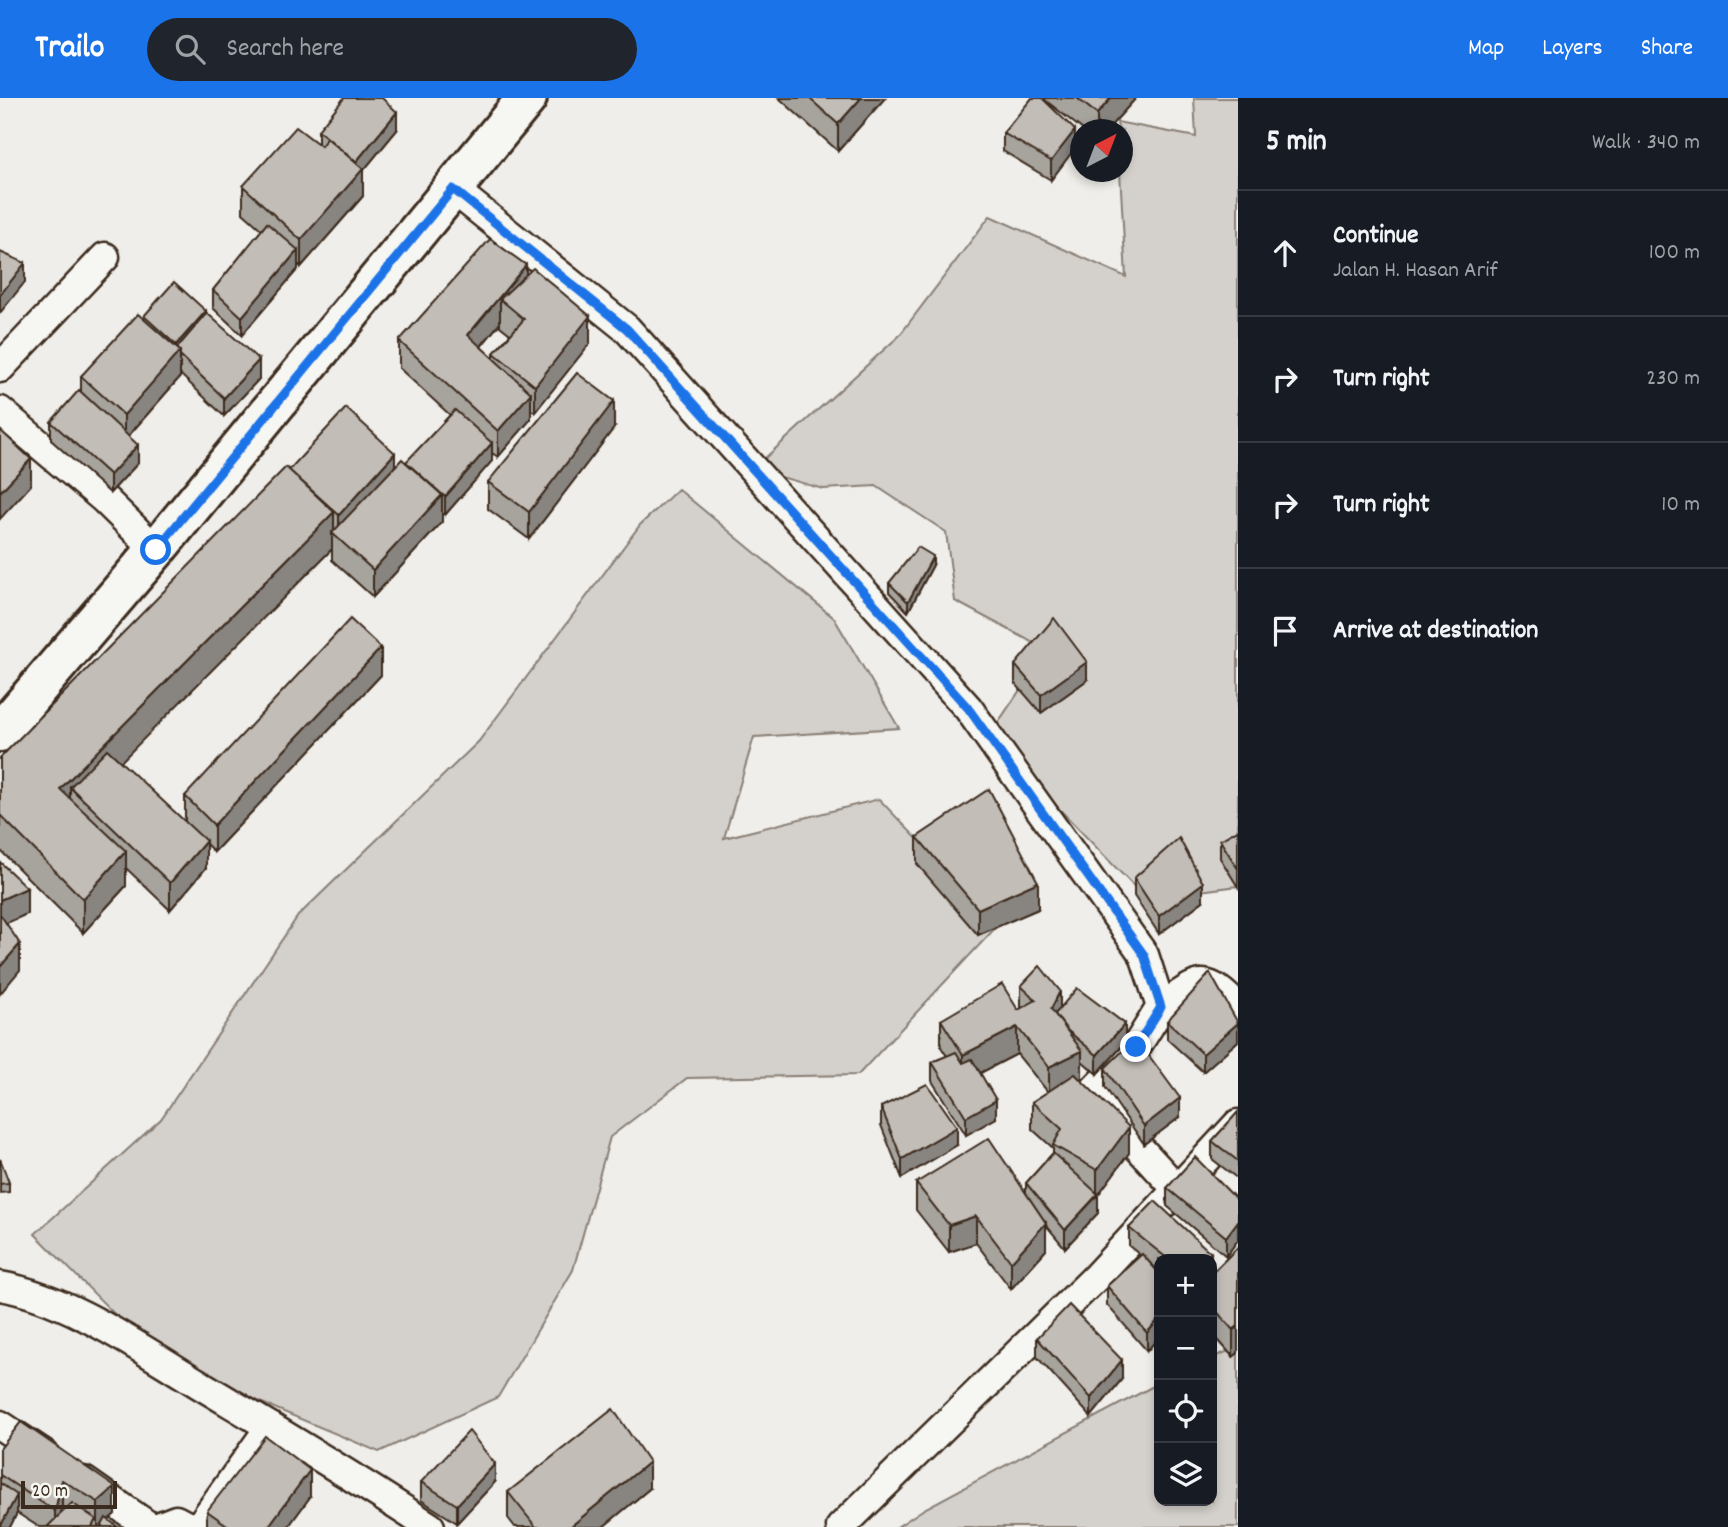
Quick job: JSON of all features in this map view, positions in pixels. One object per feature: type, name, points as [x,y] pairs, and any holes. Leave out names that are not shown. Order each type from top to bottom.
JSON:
[{"type":"main road","points":[[0,732],[156,550],[527,98]]},
{"type":"street","points":[[453,189],[627,329],[968,708],[1144,955],[1161,1007]]},
{"type":"street","points":[[0,368],[105,257]]},
{"type":"street","points":[[0,411],[104,499],[156,550]]},
{"type":"street","points":[[1177,1189],[1106,1112],[1095,1090],[1136,1047],[1161,1007],[1197,984],[1209,983],[1238,1008]]},
{"type":"street","points":[[841,1527],[1095,1278],[1238,1124]]},
{"type":"street","points":[[0,1286],[18,1289],[95,1321],[430,1527]]},
{"type":"street","points":[[0,1425],[150,1527]]},
{"type":"street","points":[[199,1527],[270,1427]]},
{"type":"street","points":[[158,1527],[176,1520],[189,1527]]},
{"type":"shaded area","points":[[1194,98],[1238,98],[1238,886],[1145,898],[989,736],[1047,650],[955,601],[946,532],[876,486],[823,489],[753,469],[899,336],[990,216],[1126,277],[1121,182],[1133,182],[1133,125],[1196,137]]},
{"type":"shaded area","points":[[678,489],[834,618],[899,728],[754,737],[724,838],[879,799],[999,924],[858,1075],[687,1078],[610,1137],[573,1270],[498,1397],[379,1452],[160,1360],[35,1234],[161,1119],[298,916],[479,741],[640,525]]},
{"type":"shaded area","points":[[1238,1347],[1238,1527],[897,1527],[924,1509],[1154,1386],[1154,1506],[1217,1506],[1217,1356]]},
{"type":"building","points":[[344,98],[382,98],[397,112],[356,162],[318,130]]},
{"type":"building","points":[[809,98],[861,98],[838,124]]},
{"type":"building","points":[[1032,98],[1042,98],[1070,125],[1070,136],[1051,161],[1003,133]]},
{"type":"building","points":[[1077,98],[1111,98],[1097,114]]},
{"type":"building","points":[[296,127],[321,146],[327,138],[363,169],[301,240],[243,186]]},
{"type":"building","points":[[267,223],[298,250],[242,317],[213,290]]},
{"type":"building","points":[[490,239],[526,265],[468,335],[531,393],[498,431],[399,341]]},
{"type":"building","points":[[0,252],[25,263],[0,295]]},
{"type":"building","points":[[533,268],[590,316],[535,386],[494,353],[524,319],[500,299]]},
{"type":"building","points":[[174,282],[206,311],[176,345],[144,316]]},
{"type":"building","points":[[207,313],[259,360],[224,398],[180,356],[177,348]]},
{"type":"building","points":[[138,314],[180,351],[124,415],[81,376]]},
{"type":"building","points":[[577,373],[614,401],[529,512],[488,482]]},
{"type":"building","points":[[79,390],[138,445],[110,475],[51,422]]},
{"type":"building","points":[[346,408],[395,453],[339,515],[289,470]]},
{"type":"building","points":[[455,410],[492,443],[445,497],[406,462]]},
{"type":"building","points":[[0,430],[31,459],[0,492]]},
{"type":"building","points":[[402,459],[442,495],[373,570],[332,533]]},
{"type":"building","points":[[286,467],[334,512],[60,789],[126,851],[83,899],[0,815],[0,758]]},
{"type":"building","points":[[918,547],[933,556],[908,602],[889,583]]},
{"type":"building","points":[[1054,618],[1087,662],[1041,695],[1015,665]]},
{"type":"building","points":[[350,619],[381,648],[214,825],[185,796]]},
{"type":"building","points":[[107,749],[206,841],[170,883],[70,787]]},
{"type":"building","points":[[989,789],[1038,882],[978,909],[917,837]]},
{"type":"building","points":[[1238,830],[1238,869],[1220,840]]},
{"type":"building","points":[[1179,838],[1203,883],[1159,916],[1134,878]]},
{"type":"building","points":[[0,862],[27,888],[0,900]]},
{"type":"building","points":[[0,914],[20,944],[0,967]]},
{"type":"building","points":[[1040,966],[1060,991],[1051,1009],[1082,1051],[1049,1067],[1017,1027],[963,1055],[941,1020],[1002,984],[1018,1010],[1036,1000],[1021,986]]},
{"type":"building","points":[[1210,973],[1238,1023],[1203,1054],[1167,1021]]},
{"type":"building","points":[[1077,988],[1125,1024],[1097,1055],[1067,1030],[1055,1014]]},
{"type":"building","points":[[1136,1038],[1180,1098],[1144,1126],[1105,1068]]},
{"type":"building","points":[[956,1052],[963,1063],[972,1059],[996,1100],[966,1117],[932,1062]]},
{"type":"building","points":[[1075,1074],[1129,1127],[1097,1170],[1053,1145],[1062,1129],[1032,1102]]},
{"type":"building","points":[[927,1084],[957,1127],[902,1159],[881,1107]]},
{"type":"building","points":[[1238,1112],[1238,1161],[1212,1141]]},
{"type":"building","points":[[989,1138],[1046,1223],[1011,1262],[976,1216],[949,1225],[916,1183]]},
{"type":"building","points":[[1053,1153],[1098,1194],[1065,1230],[1026,1183]]},
{"type":"building","points":[[1195,1157],[1238,1201],[1238,1221],[1226,1237],[1167,1188]]},
{"type":"building","points":[[0,1159],[9,1183],[0,1184]]},
{"type":"building","points":[[1155,1201],[1211,1253],[1162,1254],[1129,1228]]},
{"type":"building","points":[[1238,1247],[1238,1326],[1233,1330],[1217,1312],[1217,1268]]},
{"type":"building","points":[[1142,1254],[1154,1267],[1154,1325],[1147,1333],[1107,1286]]},
{"type":"building","points":[[1069,1305],[1122,1360],[1091,1398],[1037,1338]]},
{"type":"building","points":[[613,1409],[649,1462],[570,1527],[536,1527],[508,1492]]},
{"type":"building","points":[[21,1422],[115,1487],[98,1502],[62,1480],[55,1511],[0,1475],[0,1449]]},
{"type":"building","points":[[469,1431],[495,1464],[457,1505],[421,1482]]},
{"type":"building","points":[[265,1436],[310,1470],[268,1527],[230,1527],[207,1511]]},
{"type":"building","points":[[0,1483],[17,1495],[0,1527]]},
{"type":"building","points":[[72,1503],[96,1519],[92,1527],[47,1527]]},
{"type":"building","points":[[106,1518],[118,1527],[101,1527]]},
{"type":"route","points":[[156,550],[453,189],[627,329],[978,719],[1144,955],[1161,1007],[1136,1047]]}]
